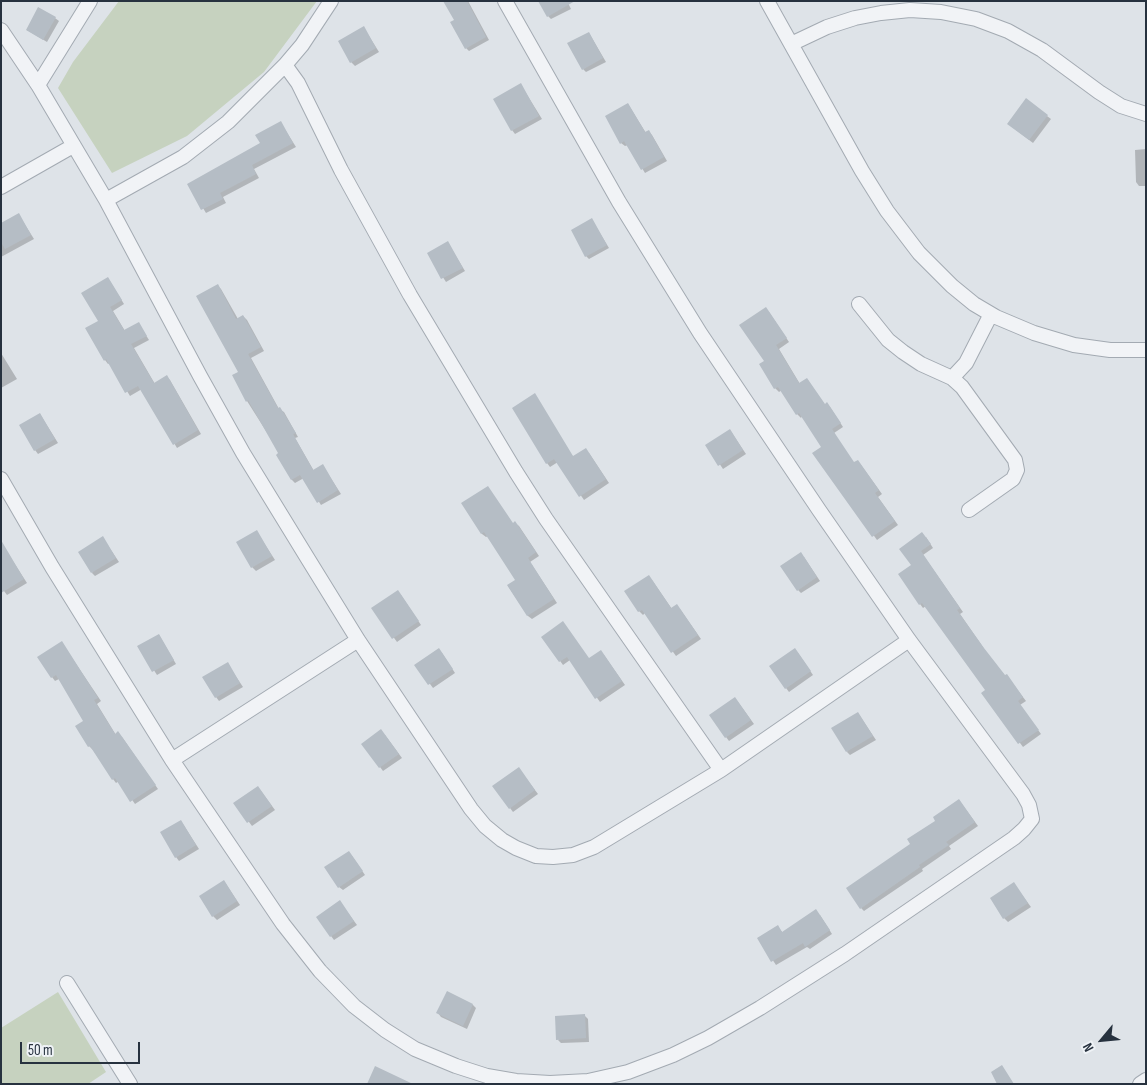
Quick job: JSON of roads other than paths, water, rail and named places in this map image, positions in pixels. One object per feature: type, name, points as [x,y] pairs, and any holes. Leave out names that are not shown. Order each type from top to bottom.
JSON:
[{"type":"street","points":[[38,85],[90,1]]},
{"type":"street","points":[[106,200],[183,157],[209,138],[255,96],[285,65],[302,45],[331,1]]},
{"type":"street","points":[[1,479],[52,567],[172,760],[283,924],[315,964],[354,1006],[385,1030],[415,1049],[456,1066],[488,1076],[533,1082],[588,1081],[628,1072],[673,1055],[708,1038],[760,1008],[845,954],[1024,830],[1032,819],[1029,805],[1023,794],[909,640],[818,510],[700,333],[619,202],[505,1]]},
{"type":"street","points":[[767,1],[862,171],[887,211],[919,253],[952,286],[974,304],[991,314],[1034,333],[1074,345],[1110,350],[1146,350]]},
{"type":"street","points":[[791,44],[827,27],[855,18],[910,10],[941,12],[976,19],[1008,31],[1042,50],[1121,106],[1146,114]]},
{"type":"street","points":[[1,30],[38,85],[106,200],[243,453],[358,640],[471,809],[485,826],[502,840],[536,856],[573,855],[594,847],[722,770],[909,640]]},
{"type":"street","points":[[285,65],[298,83],[341,170],[410,295],[511,464],[546,519],[722,770]]},
{"type":"street","points":[[1,187],[73,146]]},
{"type":"street","points":[[859,304],[888,340],[902,352],[921,364],[952,378],[962,388],[1015,460],[1017,470],[1013,479],[969,510]]},
{"type":"street","points":[[952,378],[966,363],[991,314]]},
{"type":"street","points":[[172,760],[358,640]]},
{"type":"street","points":[[68,983],[130,1084]]},
{"type":"street","points":[[1140,1084],[1146,1080]]}]
